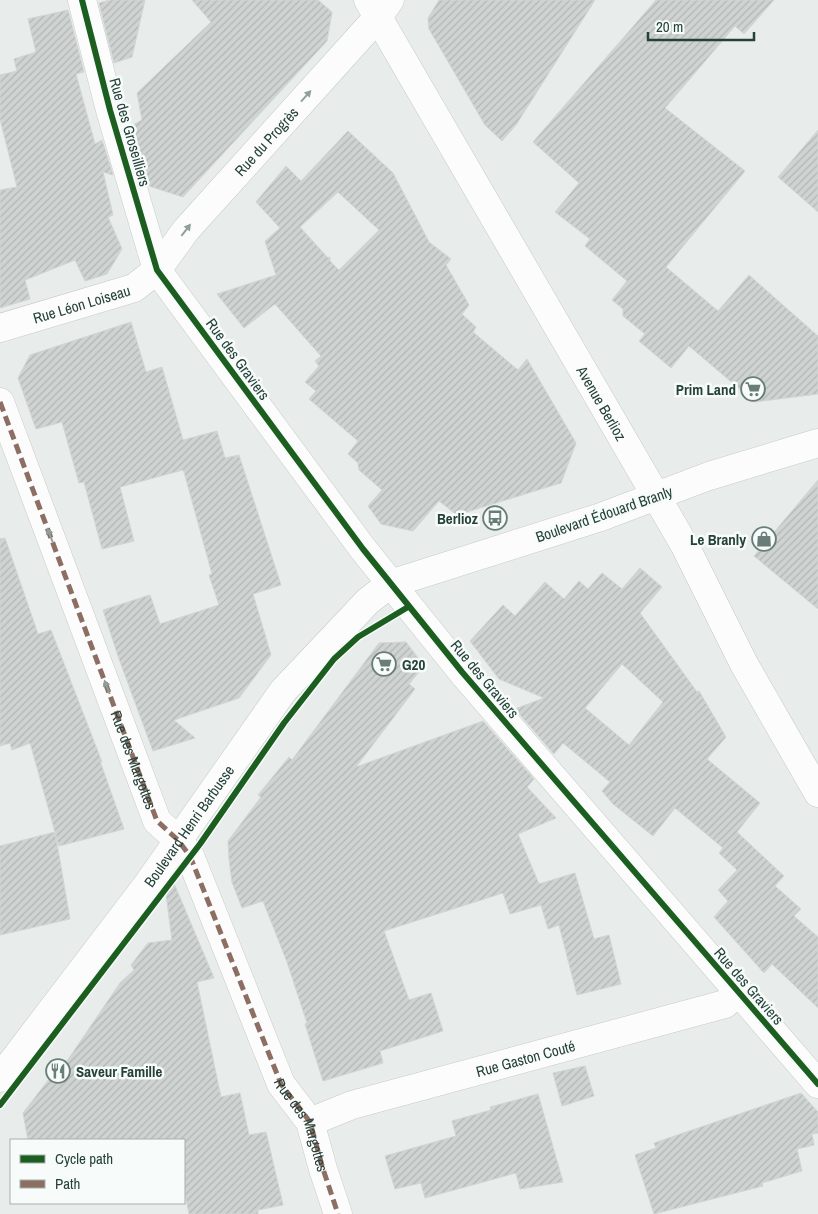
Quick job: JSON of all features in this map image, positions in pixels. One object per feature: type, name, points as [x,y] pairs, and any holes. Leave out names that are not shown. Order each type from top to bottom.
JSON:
[{"type":"street","name":"Rue des Groseilliers","points":[[82,0],[110,110],[157,270]]},
{"type":"street","name":"Rue du Progrès","points":[[157,270],[186,230],[379,6]]},
{"type":"street","name":"Avenue Berlioz","points":[[379,6],[685,546],[744,664],[818,792]]},
{"type":"street","name":"Rue Léon Loiseau","points":[[0,328],[134,288],[157,270]]},
{"type":"street","name":"Rue des Graviers","points":[[157,270],[390,584],[462,672],[818,1084]]},
{"type":"street","name":"Rue des Margottes","points":[[0,402],[158,820],[178,840],[190,856],[281,1084],[310,1122],[338,1214]]},
{"type":"street","name":"Boulevard Édouard Branly","points":[[390,584],[601,517],[709,476],[818,443]]},
{"type":"street","name":"Boulevard Henri Barbusse","points":[[0,1078],[147,885],[283,691],[368,601],[390,584]]},
{"type":"street","name":"Rue Gaston Couté","points":[[310,1122],[352,1105],[725,1004],[738,992]]},
{"type":"building","points":[[110,0],[145,0],[132,57],[114,63],[99,3]]},
{"type":"building","points":[[192,0],[318,0],[332,12],[327,41],[183,197],[149,186],[131,126],[142,120],[137,93],[211,22]]},
{"type":"building","points":[[439,0],[595,0],[516,125],[502,141],[485,125],[429,29],[428,18]]},
{"type":"building","points":[[656,0],[774,0],[744,34],[735,26],[665,108],[745,171],[666,267],[718,311],[749,275],[818,336],[818,394],[755,402],[689,346],[671,368],[639,341],[645,334],[623,316],[623,309],[612,300],[627,281],[585,246],[590,239],[555,212],[579,183],[533,142]]},
{"type":"building","points":[[68,10],[84,72],[76,74],[95,144],[102,140],[113,175],[103,172],[113,215],[108,217],[122,249],[107,274],[85,281],[75,260],[25,280],[30,299],[0,308],[0,190],[17,187],[0,119],[0,75],[17,71],[14,59],[36,52],[28,19]]},
{"type":"building","points":[[818,130],[818,212],[778,177]]},
{"type":"building","points":[[348,131],[393,173],[429,242],[451,259],[446,265],[469,305],[462,314],[476,327],[473,332],[518,370],[527,359],[576,443],[561,483],[457,515],[439,501],[413,531],[381,524],[368,506],[382,490],[359,470],[358,463],[348,454],[358,441],[309,399],[316,391],[305,382],[319,366],[315,361],[321,356],[275,304],[244,328],[217,294],[276,275],[265,241],[280,228],[256,202],[286,166],[301,181]],"holes":[[[338,192],[379,230],[339,270],[330,261],[330,257],[328,258],[300,227]]]},
{"type":"building","points":[[131,322],[146,372],[162,367],[183,440],[217,431],[225,458],[239,455],[281,585],[253,594],[271,655],[239,698],[174,720],[195,738],[153,751],[103,610],[150,595],[160,624],[219,605],[209,575],[212,574],[184,472],[183,470],[120,487],[134,541],[102,549],[84,482],[79,483],[62,422],[36,429],[18,378],[30,355]]},
{"type":"building","points":[[818,480],[818,609],[754,556]]},
{"type":"building","points":[[5,538],[38,634],[51,630],[102,762],[100,761],[124,829],[59,846],[30,743],[12,750],[10,743],[0,746],[0,539]]},
{"type":"building","points":[[640,568],[662,587],[640,613],[697,692],[699,691],[726,737],[707,759],[760,803],[737,832],[784,876],[775,886],[801,909],[794,916],[818,937],[818,1008],[772,964],[764,973],[714,917],[728,901],[718,890],[737,870],[719,853],[723,848],[675,808],[653,836],[613,804],[602,791],[610,782],[563,743],[554,754],[515,709],[544,698],[499,679],[470,641],[503,605],[515,616],[545,582],[564,599],[579,581],[588,589],[602,573],[622,589]],"holes":[[[622,664],[663,702],[629,745],[585,708]]]},
{"type":"building","points":[[406,642],[424,666],[409,684],[415,689],[356,767],[483,721],[534,779],[527,787],[556,818],[518,834],[539,884],[575,873],[594,939],[609,935],[621,984],[577,995],[559,925],[548,929],[541,905],[510,914],[503,893],[384,931],[409,1000],[431,993],[443,1031],[380,1051],[383,1063],[323,1081],[287,962],[263,901],[242,908],[232,882],[228,841],[261,797],[258,795],[289,757],[292,760],[379,643]]},
{"type":"building","points":[[55,832],[70,919],[0,935],[0,846]]},
{"type":"building","points":[[173,881],[214,978],[197,982],[221,1097],[240,1093],[249,1135],[266,1132],[283,1205],[258,1210],[258,1214],[189,1214],[185,1194],[185,1139],[28,1139],[23,1113],[62,1062],[67,1061],[120,983],[134,970],[131,965],[148,943],[172,940],[165,887]]},
{"type":"building","points":[[585,1066],[594,1096],[562,1106],[553,1073]]},
{"type":"building","points":[[801,1093],[818,1112],[818,1133],[812,1134],[814,1145],[797,1149],[802,1171],[762,1183],[763,1186],[654,1214],[635,1155],[656,1148],[654,1143]]},
{"type":"building","points":[[538,1094],[563,1182],[520,1189],[516,1173],[425,1198],[421,1183],[395,1189],[385,1156],[456,1136],[452,1121],[491,1110],[490,1107]]},
{"type":"marked path","points":[[0,402],[157,821],[178,840],[190,856],[281,1084],[310,1122],[338,1214]]},
{"type":"cycle path","points":[[82,0],[110,110],[157,270],[363,549],[462,672],[818,1084]]},
{"type":"cycle path","points":[[0,1105],[200,844],[284,723],[334,659],[358,637],[408,607]]},
{"type":"place","name":"Prim Land","points":[[753,389]]},
{"type":"place","name":"Berlioz","points":[[495,518]]},
{"type":"place","name":"Le Branly","points":[[764,539]]},
{"type":"place","name":"G20","points":[[384,664]]},
{"type":"place","name":"Saveur Famille","points":[[58,1071]]}]
